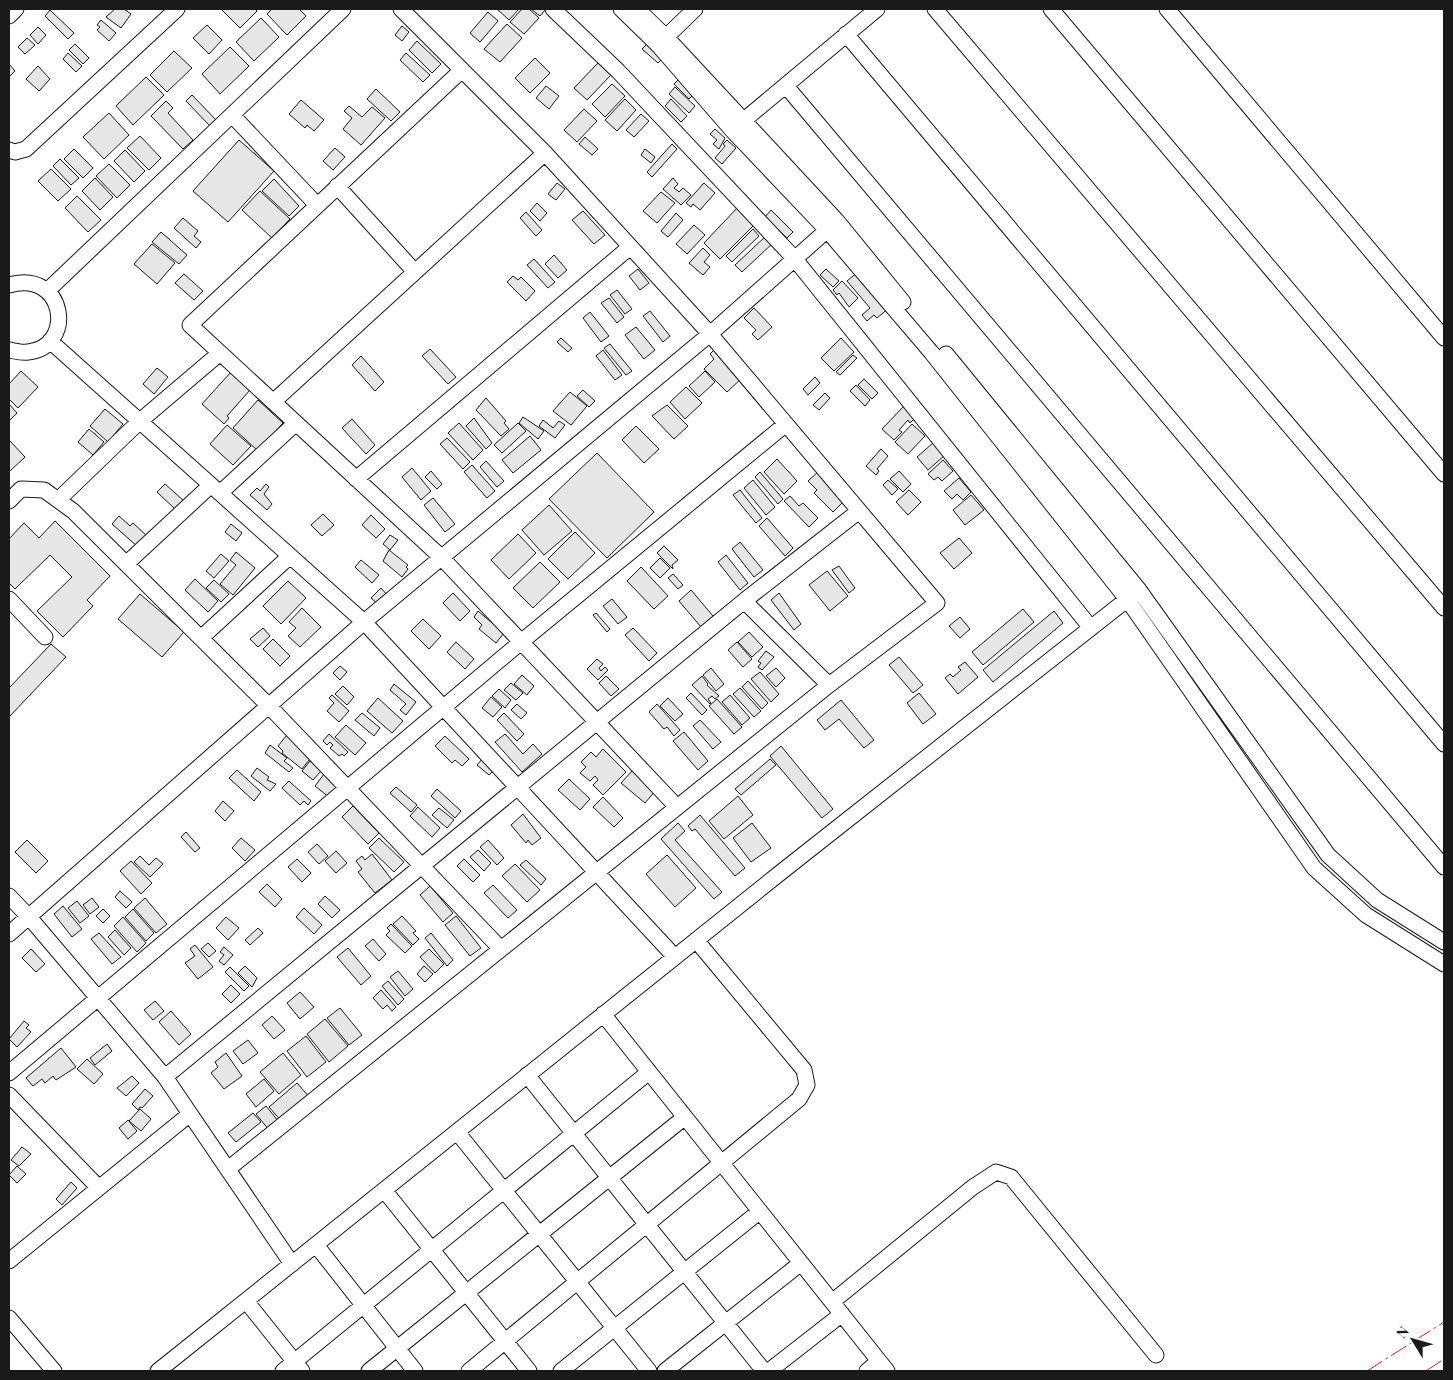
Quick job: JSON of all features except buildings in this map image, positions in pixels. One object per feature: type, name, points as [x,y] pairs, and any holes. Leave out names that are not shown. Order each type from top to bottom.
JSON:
[{"type":"street","points":[[9,16],[16,9]]},
{"type":"street","points":[[9,150],[15,152],[26,149],[177,9]]},
{"type":"street","points":[[48,290],[343,9]]},
{"type":"street","points":[[228,1169],[829,684],[936,603],[710,334],[545,153],[400,9]]},
{"type":"street","points":[[554,9],[618,71],[794,258],[1091,628]]},
{"type":"street","points":[[621,9],[738,125],[832,226],[1139,590],[1328,855],[1377,900],[1444,942]]},
{"type":"street","points":[[637,9],[666,36],[738,125]]},
{"type":"street","points":[[666,36],[696,9]]},
{"type":"street","points":[[738,125],[876,9]]},
{"type":"street","points":[[935,9],[1444,608]]},
{"type":"street","points":[[1051,9],[1444,474]]},
{"type":"street","points":[[1167,9],[1444,338]]},
{"type":"street","points":[[846,34],[1444,744]]},
{"type":"street","points":[[462,70],[190,325],[441,557],[677,807]]},
{"type":"street","points":[[786,86],[1444,867]]},
{"type":"street","points":[[232,115],[317,205]]},
{"type":"street","points":[[273,402],[545,153]]},
{"type":"street","points":[[337,186],[414,272]]},
{"type":"street","points":[[9,934],[364,622],[710,334],[832,226]]},
{"type":"street","points":[[832,226],[1127,600],[1314,868],[1366,915],[1444,964]]},
{"type":"street","points":[[356,479],[630,246]]},
{"type":"street","points":[[9,285],[22,281],[36,283],[48,290],[57,304],[60,315],[58,328],[50,341],[36,351],[26,353],[9,350]]},
{"type":"street","points":[[50,341],[364,622],[675,957]]},
{"type":"street","points":[[58,500],[140,421],[220,353]]},
{"type":"street","points":[[126,564],[296,423]]},
{"type":"street","points":[[9,1073],[443,707],[786,424]]},
{"type":"street","points":[[9,501],[21,489],[44,490],[73,512],[269,706],[501,949]]},
{"type":"street","points":[[165,1077],[744,601],[860,511]]},
{"type":"street","points":[[201,638],[290,556]]},
{"type":"street","points":[[167,1369],[246,1301],[384,1190],[696,940],[1139,590]]},
{"type":"street","points":[[9,599],[45,637]]},
{"type":"street","points":[[744,601],[829,684]]},
{"type":"street","points":[[9,896],[165,1077],[292,1264]]},
{"type":"street","points":[[469,1371],[800,1099],[807,1085],[804,1070],[696,940]]},
{"type":"street","points":[[604,1014],[883,1366],[867,1371]]},
{"type":"street","points":[[246,1301],[293,1368],[363,1305],[649,1072]]},
{"type":"street","points":[[527,1076],[764,1371]]},
{"type":"street","points":[[9,1095],[99,1188]]},
{"type":"street","points":[[9,1261],[190,1114]]},
{"type":"street","points":[[369,1371],[686,1118]]},
{"type":"street","points":[[457,1132],[649,1371]]},
{"type":"street","points":[[769,1371],[973,1187],[996,1172],[1010,1177],[1156,1355]]},
{"type":"street","points":[[384,1190],[529,1371]]},
{"type":"street","points":[[561,1371],[760,1211]]},
{"type":"street","points":[[316,1245],[416,1371]]},
{"type":"street","points":[[665,1371],[801,1264]]},
{"type":"street","points":[[9,1318],[54,1371]]},
{"type":"power","points":[[1367,1371],[1444,1322]]},
{"type":"power","points":[[1426,1371],[1444,1359]]}]
